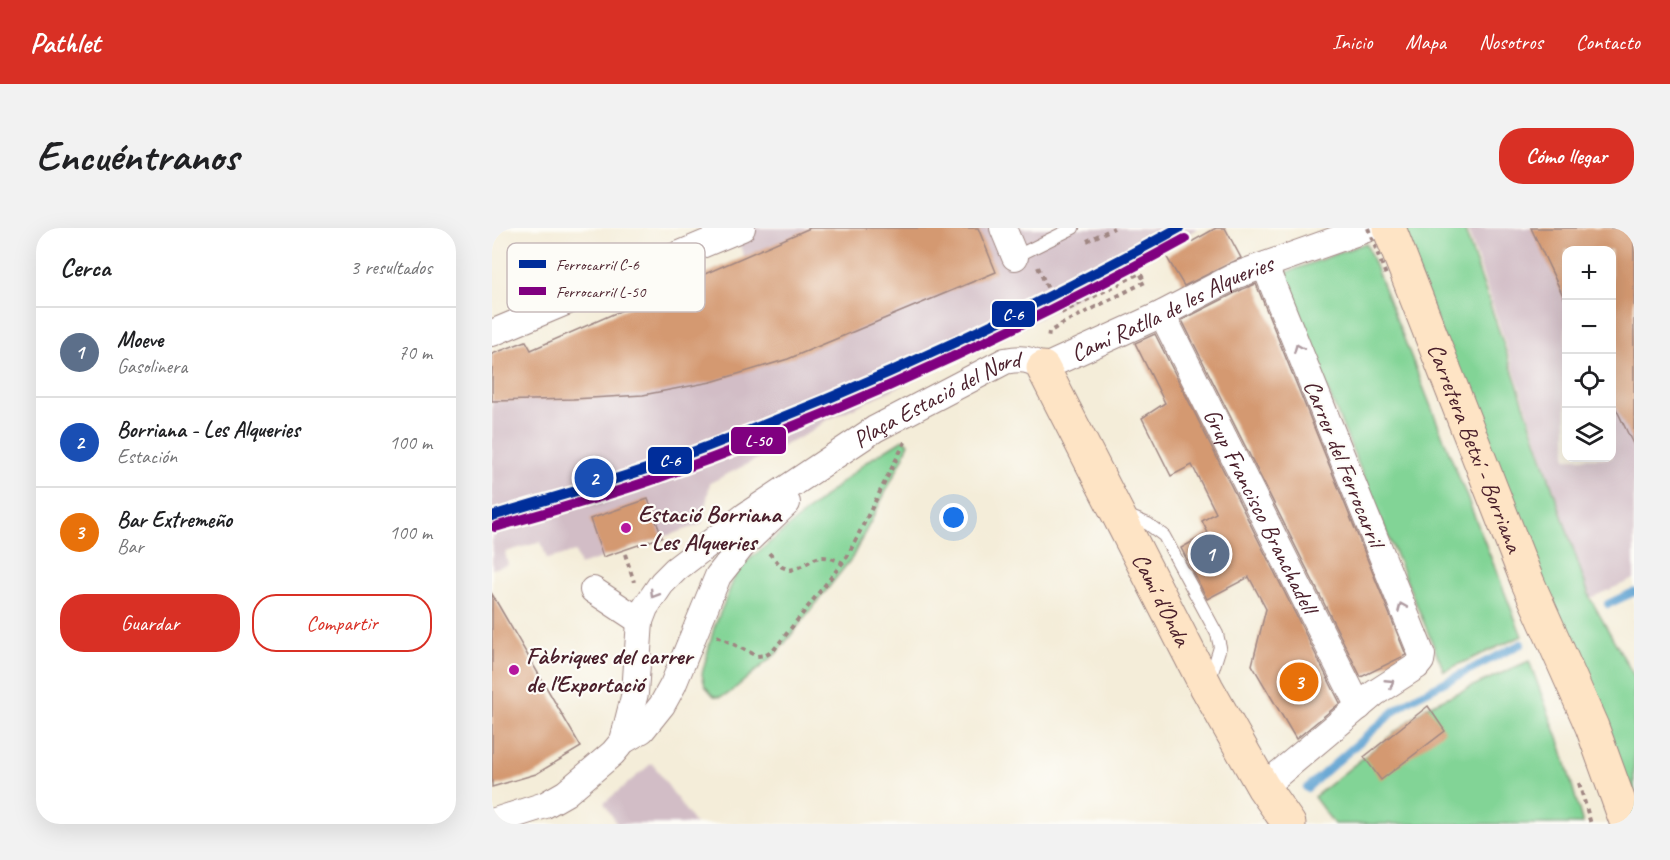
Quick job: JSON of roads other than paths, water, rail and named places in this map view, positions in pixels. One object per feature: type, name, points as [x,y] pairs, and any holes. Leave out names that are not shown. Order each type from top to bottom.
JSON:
[{"type":"main road","name":"Carretera Betxí - Borriana","points":[[1389,228],[1396,274],[1592,727],[1627,824]]},
{"type":"main road","name":"Camí d'Onda","points":[[1046,353],[1114,510],[1263,787],[1289,824]]},
{"type":"main road","name":"Carretera Betxí - Borriana","points":[[1564,665],[1605,824]]},
{"type":"street","points":[[705,244],[742,228]]},
{"type":"street","points":[[1003,228],[1015,257]]},
{"type":"street","name":"Camí Ratlla de les Alqueries","points":[[1046,353],[1162,314],[1237,275],[1368,228]]},
{"type":"street","name":"Carrer del Ferrocarril","points":[[1265,266],[1422,655],[1417,666],[1375,693],[1359,707]]},
{"type":"street","points":[[492,333],[542,312]]},
{"type":"street","name":"Grup Francisco Branchadell","points":[[1162,314],[1359,707]]},
{"type":"street","name":"Plaça Estació del Nord","points":[[833,458],[742,546],[723,569],[662,705],[649,723],[630,731],[639,631],[657,588],[676,569],[745,516],[875,429],[1005,361],[1019,358],[1032,360],[1046,353]]},
{"type":"street","points":[[676,569],[693,575],[710,594]]},
{"type":"street","points":[[593,590],[639,631],[640,649],[649,660],[664,667],[681,665]]},
{"type":"street","points":[[1263,787],[1359,707]]},
{"type":"street","points":[[492,822],[545,805],[566,793],[613,753],[630,731]]},
{"type":"lane","points":[[1015,257],[1073,228]]},
{"type":"waterway","points":[[1608,604],[1634,592]]},
{"type":"waterway","points":[[1307,788],[1397,709],[1417,696],[1521,644]]},
{"type":"rail line","name":"C-6","points":[[492,516],[649,468],[852,388],[985,328],[1179,228]]},
{"type":"rail line","name":"L-50","points":[[495,527],[652,480],[789,428],[990,339],[1121,274],[1185,239]]},
{"type":"place","name":"Borriana - Les Alqueries","points":[[594,478]]},
{"type":"place","name":"Estació Borriana - Les Alqueries","points":[[626,528]]},
{"type":"place","name":"Moeve","points":[[1210,554]]},
{"type":"place","name":"Fàbriques del carrer de l'Exportació","points":[[514,670]]},
{"type":"place","name":"Bar Extremeño","points":[[1299,682]]}]
